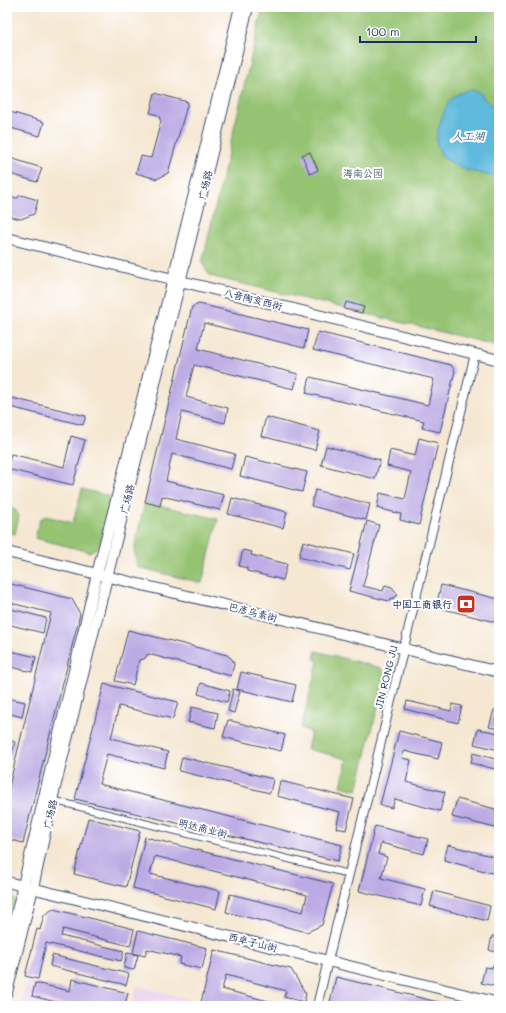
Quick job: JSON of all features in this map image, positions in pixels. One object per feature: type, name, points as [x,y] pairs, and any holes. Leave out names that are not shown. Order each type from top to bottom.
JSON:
[{"type":"street","name":"广场路","points":[[7,992],[178,280],[240,7]]},
{"type":"street","name":"广场路","points":[[7,953],[96,576],[178,280],[248,7]]},
{"type":"street","name":"八音陶亥西街","points":[[7,238],[499,360]]},
{"type":"street","name":"JIN RONG JU","points":[[317,1006],[475,354]]},
{"type":"street","name":"巴彦乌素街","points":[[7,552],[96,576]]},
{"type":"street","name":"巴彦乌素街","points":[[7,556],[107,578],[403,651],[499,677]]},
{"type":"street","name":"巴彦乌素街","points":[[403,651],[499,672]]},
{"type":"street","name":"明达商业街","points":[[52,800],[349,874]]},
{"type":"street","name":"西卓子山街","points":[[7,882],[499,1003]]},
{"type":"shaded area","points":[[27,981],[70,991],[131,1006],[21,1006]]},
{"type":"shaded area","points":[[137,986],[218,1006],[132,1006]]},
{"type":"green space","name":"海南公园","points":[[263,7],[499,7],[499,346],[210,276],[202,263]]},
{"type":"green space","points":[[82,489],[112,497],[99,546],[90,552],[35,538],[40,519],[46,516],[73,523]]},
{"type":"green space","points":[[145,502],[218,519],[202,583],[137,567],[134,549]]},
{"type":"green space","points":[[7,507],[15,509],[19,516],[15,534],[7,532]]},
{"type":"green space","points":[[316,651],[381,668],[386,675],[357,790],[341,786],[347,759],[307,749],[311,732],[301,728],[318,661],[314,659]]},
{"type":"green space","points":[[7,891],[12,894],[17,905],[7,944]]},
{"type":"water","name":"人工湖","points":[[472,90],[480,92],[483,98],[488,102],[499,107],[499,178],[466,170],[443,158],[438,147],[436,139],[443,113],[448,103],[454,96]]},
{"type":"building","points":[[155,93],[188,102],[168,173],[157,179],[136,173],[141,156],[151,158],[161,121],[158,115],[150,113]]},
{"type":"building","points":[[7,111],[44,122],[40,136],[7,127]]},
{"type":"building","points":[[310,152],[318,170],[310,174],[302,155]]},
{"type":"building","points":[[7,157],[42,168],[37,182],[7,173]]},
{"type":"building","points":[[21,195],[38,200],[34,214],[21,219],[7,216],[7,196],[17,198]]},
{"type":"building","points":[[346,302],[364,307],[362,313],[344,309]]},
{"type":"building","points":[[199,304],[308,330],[304,348],[204,323],[198,349],[298,374],[294,389],[194,365],[186,397],[228,408],[225,423],[182,412],[176,439],[235,454],[231,469],[172,454],[166,481],[224,495],[220,510],[162,496],[160,506],[145,502],[192,307]]},
{"type":"building","points":[[318,332],[451,365],[455,371],[440,432],[422,428],[424,421],[306,393],[310,377],[428,405],[434,379],[313,350]]},
{"type":"building","points":[[12,398],[86,416],[83,425],[10,407]]},
{"type":"building","points":[[266,417],[320,431],[315,450],[261,436]]},
{"type":"building","points":[[71,436],[85,440],[73,485],[7,469],[11,454],[64,467]]},
{"type":"building","points":[[419,438],[438,443],[419,525],[400,520],[401,514],[377,508],[380,493],[405,499],[411,472],[387,466],[390,450],[415,456]]},
{"type":"building","points":[[326,446],[380,460],[375,479],[321,465]]},
{"type":"building","points":[[245,457],[307,472],[302,492],[240,476]]},
{"type":"building","points":[[315,490],[370,504],[366,520],[311,506]]},
{"type":"building","points":[[232,498],[287,512],[283,528],[228,514]]},
{"type":"building","points":[[367,521],[379,525],[363,586],[383,591],[385,585],[392,587],[398,595],[389,601],[349,591]]},
{"type":"building","points":[[303,541],[354,554],[350,570],[299,557]]},
{"type":"building","points":[[243,550],[252,552],[251,555],[287,564],[283,580],[247,571],[247,568],[239,566]]},
{"type":"building","points":[[7,583],[72,599],[80,614],[23,843],[7,839],[7,795],[51,613],[7,602]]},
{"type":"building","points":[[441,585],[499,599],[499,623],[436,607]]},
{"type":"building","points":[[7,608],[46,618],[43,633],[7,624]]},
{"type":"building","points":[[128,630],[227,655],[232,659],[234,664],[231,676],[148,654],[144,659],[139,660],[133,685],[115,681]]},
{"type":"building","points":[[7,650],[36,657],[32,672],[7,666]]},
{"type":"building","points":[[241,672],[296,685],[292,702],[237,689]]},
{"type":"building","points":[[201,683],[230,691],[227,702],[198,694]]},
{"type":"building","points":[[104,684],[178,702],[173,719],[119,706],[111,738],[168,752],[164,768],[107,754],[99,784],[342,845],[338,861],[75,799]]},
{"type":"building","points":[[233,689],[240,691],[234,713],[228,711]]},
{"type":"building","points":[[7,698],[25,702],[22,717],[7,713]]},
{"type":"building","points":[[407,701],[451,711],[452,704],[462,706],[458,723],[405,709]]},
{"type":"building","points":[[192,707],[218,713],[215,728],[188,722]]},
{"type":"building","points":[[494,710],[499,711],[499,729],[489,727]]},
{"type":"building","points":[[228,720],[285,735],[281,751],[223,737]]},
{"type":"building","points":[[478,729],[499,733],[499,750],[474,744]]},
{"type":"building","points":[[399,731],[442,742],[438,759],[404,751],[402,758],[411,760],[406,782],[445,792],[440,811],[395,799],[392,808],[380,805]]},
{"type":"building","points":[[7,740],[15,742],[11,757],[7,756]]},
{"type":"building","points":[[473,753],[499,760],[499,770],[471,763]]},
{"type":"building","points":[[182,757],[273,779],[270,793],[179,771]]},
{"type":"building","points":[[280,781],[354,799],[346,830],[336,828],[340,812],[277,796]]},
{"type":"building","points":[[457,799],[499,810],[499,829],[452,817]]},
{"type":"building","points":[[88,818],[140,831],[126,887],[74,874]]},
{"type":"building","points":[[375,826],[428,839],[424,854],[381,843],[378,854],[387,857],[381,878],[425,889],[421,906],[359,891]]},
{"type":"building","points":[[145,837],[333,884],[322,925],[307,932],[226,912],[230,894],[303,912],[307,895],[155,856],[150,874],[220,891],[216,909],[133,888]]},
{"type":"building","points":[[448,845],[499,858],[499,875],[444,860]]},
{"type":"building","points":[[434,891],[490,906],[487,921],[430,906]]},
{"type":"building","points":[[53,909],[134,929],[130,946],[63,929],[61,936],[124,951],[121,961],[46,943],[38,979],[25,976],[37,929],[40,930],[44,915]]},
{"type":"building","points":[[138,931],[207,948],[202,969],[179,964],[181,957],[147,949],[145,956],[133,953]]},
{"type":"building","points":[[492,936],[499,937],[499,953],[489,950]]},
{"type":"building","points":[[214,950],[291,969],[306,994],[304,1002],[284,997],[286,991],[226,975],[222,989],[287,1006],[218,1006],[201,1002]]},
{"type":"building","points":[[127,953],[138,955],[134,970],[124,968]]},
{"type":"building","points":[[52,955],[129,974],[126,985],[50,966]]},
{"type":"building","points":[[493,965],[499,966],[499,987],[481,983],[485,967],[492,968]]},
{"type":"building","points":[[336,977],[450,1005],[450,1006],[329,1006]]},
{"type":"building","points":[[72,979],[128,993],[125,1005],[129,1006],[72,1006],[32,996],[35,983],[70,991]]},
{"type":"place","name":"中国工商银行","points":[[466,604]]}]
